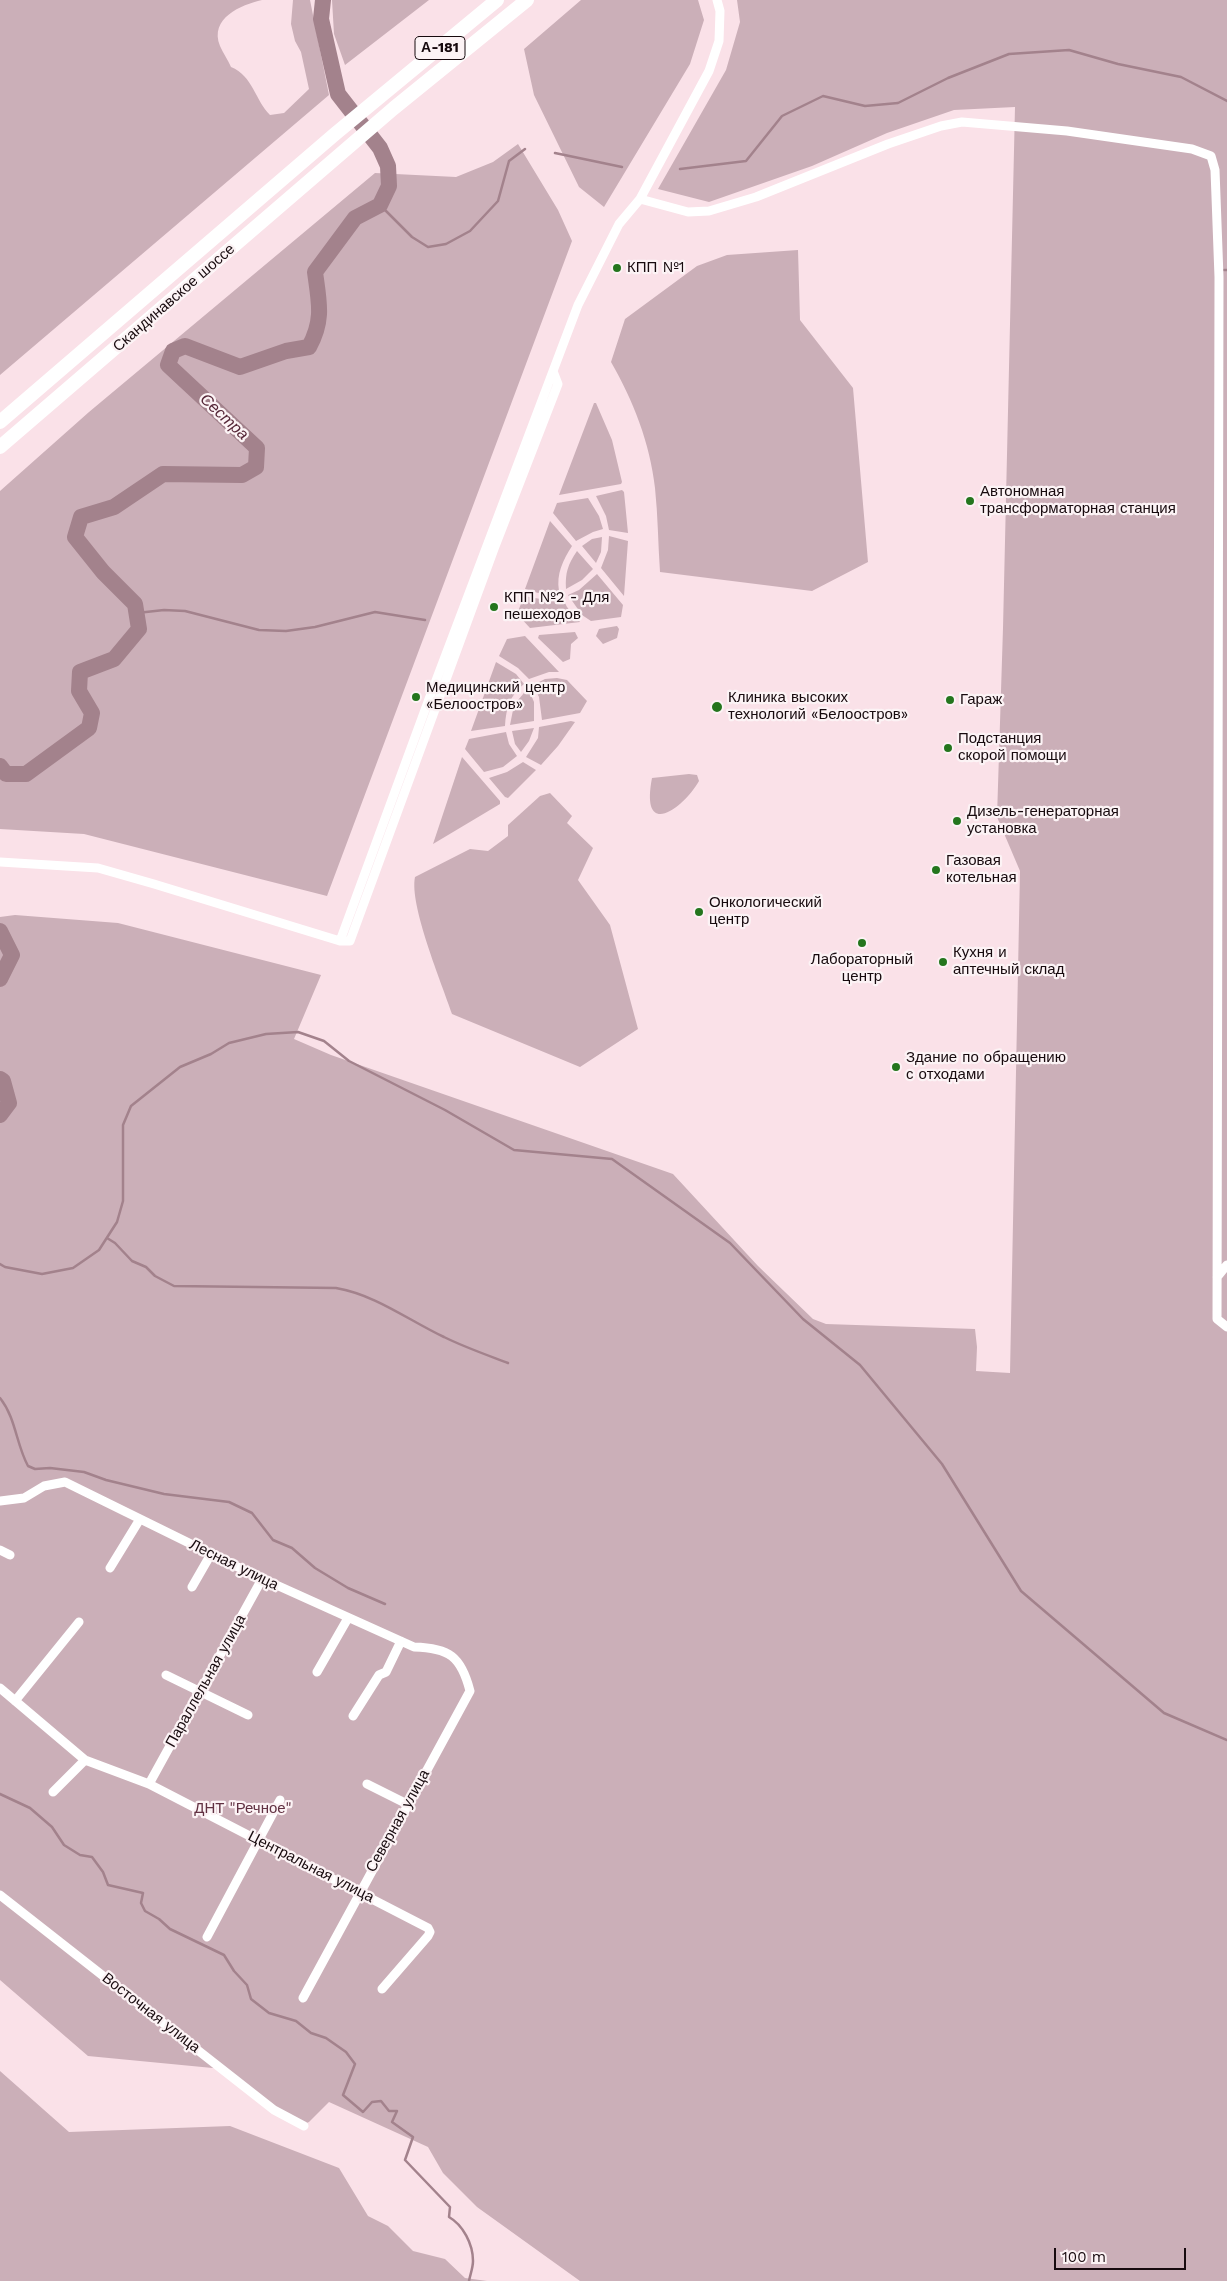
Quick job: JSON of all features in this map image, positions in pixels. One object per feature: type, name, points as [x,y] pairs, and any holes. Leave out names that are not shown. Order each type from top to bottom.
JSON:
[{"type":"highway","name":"Скандинавское шоссе","points":[[0,422],[335,134],[497,0]]},
{"type":"highway","name":"Скандинавское шоссе","points":[[0,447],[394,108],[527,0]]},
{"type":"street","points":[[0,862],[98,868],[340,942],[350,941],[494,549],[558,384],[553,371],[578,305],[619,224],[640,199],[709,71],[719,41],[720,11],[717,0]]},
{"type":"street","points":[[640,199],[688,212],[709,211],[756,197],[888,144],[941,126],[962,122],[1067,131],[1192,149],[1211,156],[1215,170],[1223,277],[1223,812],[1217,1319],[1227,1327]]},
{"type":"street","points":[[1217,1277],[1227,1265]]},
{"type":"street","name":"Лесная улица","points":[[0,1501],[24,1498],[44,1486],[65,1482],[262,1579],[348,1618],[414,1647],[436,1648],[447,1653],[465,1670]]},
{"type":"street","points":[[110,1568],[140,1519]]},
{"type":"street","points":[[0,1550],[10,1555]]},
{"type":"street","points":[[192,1586],[211,1554]]},
{"type":"street","name":"Параллельная улица","points":[[149,1784],[262,1579]]},
{"type":"street","points":[[317,1672],[348,1618]]},
{"type":"street","points":[[15,1701],[79,1622]]},
{"type":"street","points":[[354,1716],[379,1675],[386,1672],[401,1641]]},
{"type":"street","name":"Северная улица","points":[[303,1998],[470,1690],[465,1670]]},
{"type":"street","points":[[166,1675],[248,1715]]},
{"type":"street","name":"Центральная улица","points":[[0,1688],[85,1760],[149,1784],[422,1924],[430,1932],[412,1956],[382,1989]]},
{"type":"street","points":[[53,1792],[85,1760]]},
{"type":"street","points":[[367,1784],[408,1804]]},
{"type":"street","points":[[206,1937],[280,1800]]},
{"type":"street","name":"Восточная улица","points":[[0,1895],[274,2110],[304,2126]]},
{"type":"green space","points":[[0,0],[262,0],[245,5],[229,14],[219,28],[218,36],[220,46],[231,67],[249,82],[270,115],[284,113],[309,89],[301,52],[295,41],[291,24],[293,0],[310,0],[329,95],[0,375]]},
{"type":"green space","points":[[332,0],[429,0],[345,65],[334,34]]},
{"type":"green space","points":[[581,0],[698,0],[704,20],[690,64],[604,207],[579,187],[534,95],[524,49]]},
{"type":"green space","name":"ДНТ \"Речное\"","points":[[737,0],[1227,0],[1227,2281],[580,2281],[477,2207],[443,2173],[428,2147],[329,2102],[309,2122],[302,2125],[223,2069],[88,2056],[0,1980],[0,917],[15,915],[118,923],[321,975],[294,1039],[331,1055],[673,1174],[758,1266],[813,1319],[826,1324],[975,1329],[977,1347],[976,1371],[1010,1373],[1020,871],[997,817],[1015,107],[954,110],[887,133],[812,166],[709,202],[658,189],[726,70],[740,22]]},
{"type":"green space","points":[[518,144],[558,210],[572,241],[327,896],[84,834],[0,829],[0,491],[89,412],[375,173],[456,177],[493,162]]},
{"type":"green space","points":[[798,250],[800,320],[853,388],[868,562],[812,591],[660,572],[653,471],[639,422],[611,362],[625,319],[697,266],[727,255]]},
{"type":"green space","points":[[594,403],[596,403],[612,440],[622,482],[621,484],[559,495]]},
{"type":"green space","points":[[622,490],[624,492],[628,533],[609,530],[606,516],[596,496]]},
{"type":"green space","points":[[588,498],[599,516],[603,529],[576,541],[553,513],[557,503]]},
{"type":"green space","points":[[550,521],[572,546],[561,567],[558,579],[559,591],[538,593],[525,589]]},
{"type":"green space","points":[[609,536],[628,541],[624,596],[601,568],[608,550]]},
{"type":"green space","points":[[602,537],[601,552],[596,563],[582,546],[592,539]]},
{"type":"green space","points":[[577,551],[593,569],[582,580],[566,589],[568,569]]},
{"type":"green space","points":[[597,574],[623,605],[621,617],[591,621],[582,615],[568,595],[579,590]]},
{"type":"green space","points":[[524,596],[546,600],[562,597],[567,607],[580,622],[530,628],[517,614]]},
{"type":"green space","points":[[617,626],[619,629],[617,638],[603,644],[596,636],[599,629]]},
{"type":"green space","points":[[575,632],[578,638],[571,644],[570,659],[563,662],[538,638],[539,635]]},
{"type":"green space","points":[[525,636],[559,672],[549,672],[529,679],[518,668],[499,656],[507,639]]},
{"type":"green space","points":[[496,662],[516,674],[524,684],[515,693],[510,702],[506,713],[505,726],[471,731]]},
{"type":"green space","points":[[557,678],[567,680],[587,701],[580,713],[542,720],[539,697],[533,685],[545,679]]},
{"type":"green space","points":[[528,688],[534,702],[534,721],[510,725],[514,705]]},
{"type":"green space","points":[[571,721],[575,722],[558,746],[541,765],[526,757],[538,738],[539,727]]},
{"type":"green space","points":[[534,728],[529,741],[521,752],[515,744],[512,731]]},
{"type":"green space","points":[[506,732],[509,744],[517,756],[503,767],[484,772],[465,749],[469,739]]},
{"type":"green space","points":[[462,757],[500,801],[500,804],[433,844]]},
{"type":"green space","points":[[523,762],[536,770],[508,798],[505,797],[489,778],[507,772]]},
{"type":"green space","points":[[689,774],[697,775],[699,781],[692,791],[674,809],[657,814],[652,809],[650,797],[652,778]]},
{"type":"green space","points":[[550,793],[572,816],[567,823],[593,848],[578,880],[610,925],[638,1029],[580,1067],[452,1014],[421,925],[414,890],[415,877],[470,849],[488,851],[508,836],[508,825],[540,796]]},
{"type":"green space","points":[[0,2071],[69,2132],[230,2126],[339,2168],[368,2216],[388,2226],[413,2251],[445,2259],[465,2278],[487,2281],[0,2281]]},
{"type":"waterway","name":"Сестра","points":[[0,766],[6,774],[26,774],[89,728],[92,713],[79,691],[80,672],[114,659],[139,629],[135,604],[103,572],[75,537],[81,517],[114,507],[163,474],[242,475],[256,467],[257,448],[168,365],[173,351],[185,346],[240,367],[286,351],[309,347],[319,319],[315,272],[355,218],[380,205],[389,186],[388,166],[380,148],[338,94],[321,19],[323,0]]},
{"type":"waterway","points":[[680,169],[746,161],[782,116],[823,96],[865,106],[898,103],[948,78],[1009,54],[1069,50],[1118,64],[1181,77],[1227,101]]},
{"type":"waterway","points":[[380,205],[412,237],[428,247],[446,244],[470,231],[498,201],[509,161],[525,149]]},
{"type":"waterway","points":[[555,153],[622,167]]},
{"type":"waterway","points":[[137,613],[164,610],[185,611],[259,630],[286,631],[315,627],[375,612],[425,620]]},
{"type":"waterway","name":"Сестра","points":[[0,931],[12,955],[0,979]]},
{"type":"waterway","points":[[0,1264],[5,1267],[42,1274],[73,1268],[99,1250],[117,1222],[123,1201],[123,1125],[131,1106],[180,1067],[211,1054],[229,1043],[266,1034],[298,1032],[324,1041],[349,1061],[445,1110],[514,1150],[612,1159],[730,1243],[803,1319],[860,1365],[942,1464],[1021,1591],[1164,1713],[1227,1740]]},
{"type":"waterway","name":"Сестра","points":[[0,1079],[3,1081],[9,1103],[0,1115]]},
{"type":"waterway","points":[[107,1238],[115,1243],[132,1261],[146,1267],[155,1276],[174,1286],[336,1288],[351,1291],[378,1302],[452,1341],[508,1363]]},
{"type":"waterway","points":[[0,1398],[13,1423],[28,1466],[35,1469],[50,1468],[84,1472],[106,1480],[164,1494],[229,1502],[252,1513],[273,1540],[292,1548],[315,1568],[348,1588],[385,1604]]},
{"type":"waterway","points":[[0,1794],[30,1808],[52,1827],[64,1845],[80,1855],[92,1857],[103,1872],[108,1885],[143,1893],[141,1903],[145,1911],[159,1919],[170,1929],[224,1955],[234,1971],[247,1985],[251,1999],[269,2013],[296,2021],[311,2033],[326,2038],[346,2052],[355,2064],[343,2095],[363,2112],[372,2102],[381,2101],[389,2111],[397,2111],[392,2122],[413,2137],[405,2160],[450,2207],[449,2217],[459,2225],[469,2242],[473,2255],[473,2266],[469,2281]]},
{"type":"place","name":"КПП №1","points":[[617,268]]},
{"type":"place","name":"Автономная трансформаторная станция","points":[[970,501]]},
{"type":"place","name":"КПП №2 - Для пешеходов","points":[[494,607]]},
{"type":"place","name":"Медицинский центр «Белоостров»","points":[[416,697]]},
{"type":"place","name":"Гараж","points":[[950,700]]},
{"type":"place","name":"Клиника высоких технологий «Белоостров»","points":[[717,707]]},
{"type":"place","name":"Подстанция скорой помощи","points":[[948,748]]},
{"type":"place","name":"Дизель-генераторная установка","points":[[957,821]]},
{"type":"place","name":"Газовая котельная","points":[[936,870]]},
{"type":"place","name":"Онкологический центр","points":[[699,912]]},
{"type":"place","name":"Лабораторный центр","points":[[862,943]]},
{"type":"place","name":"Кухня и аптечный склад","points":[[943,962]]},
{"type":"place","name":"Здание по обращению с отходами","points":[[896,1067]]}]
